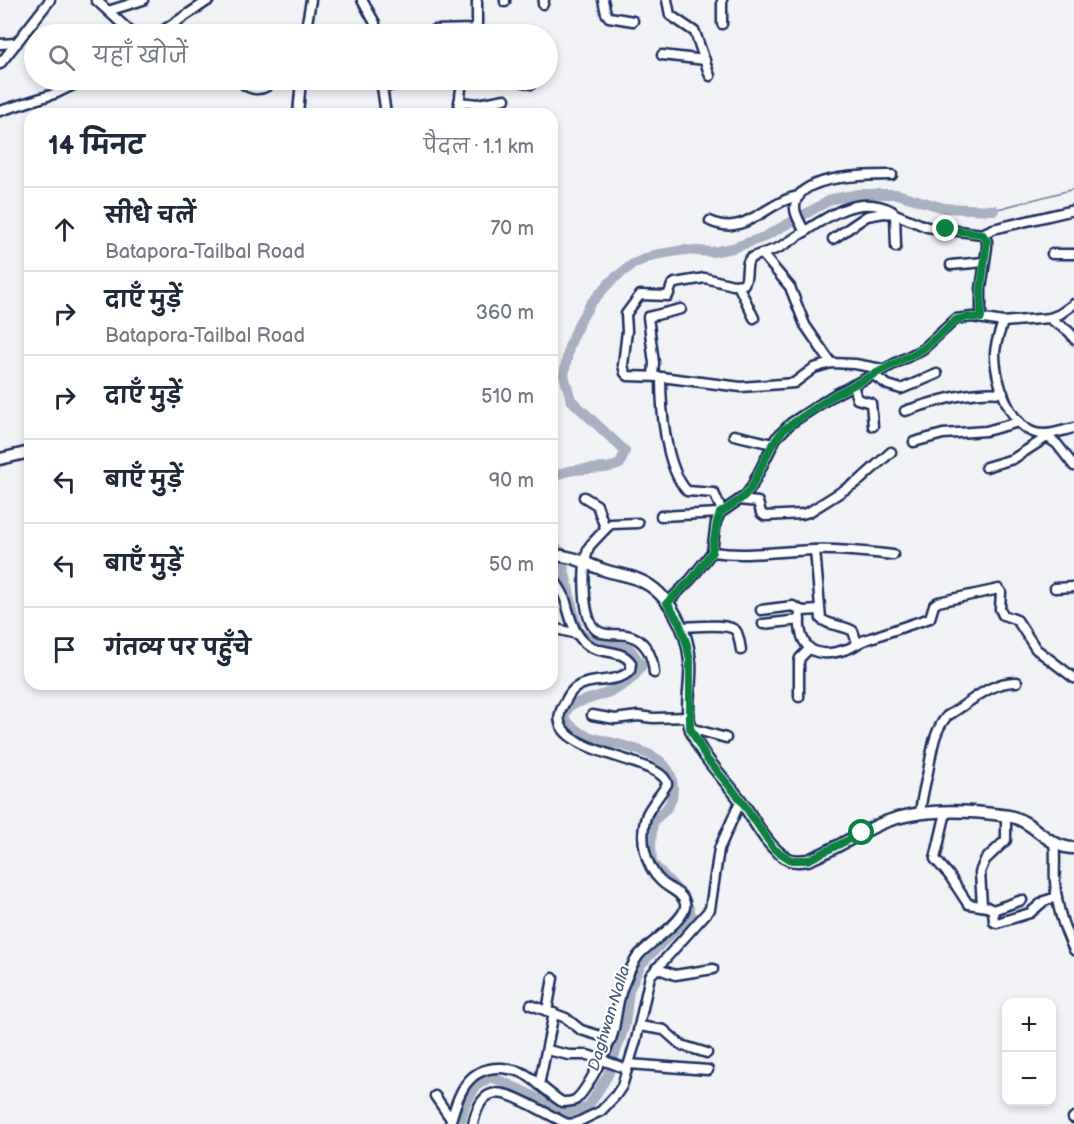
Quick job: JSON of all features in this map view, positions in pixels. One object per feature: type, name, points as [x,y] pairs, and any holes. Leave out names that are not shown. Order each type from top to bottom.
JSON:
[{"type":"main road","points":[[0,459],[24,453]]},
{"type":"main road","points":[[558,556],[574,557],[605,570],[644,582],[667,603],[681,627],[690,661],[690,722],[707,759],[741,800],[774,849],[785,858],[796,861],[814,858],[880,824],[920,814],[946,812],[1006,816],[1027,823],[1062,847],[1074,848]]},
{"type":"street","points":[[32,24],[50,0]]},
{"type":"street","points":[[96,0],[122,24]]},
{"type":"street","points":[[108,11],[143,0]]},
{"type":"street","points":[[173,24],[209,0]]},
{"type":"street","points":[[307,24],[311,0]]},
{"type":"street","points":[[362,0],[375,24]]},
{"type":"street","points":[[603,0],[609,17],[633,21]]},
{"type":"street","points":[[667,0],[670,15],[695,32],[710,76]]},
{"type":"street","points":[[722,0],[722,24]]},
{"type":"street","points":[[477,2],[477,24]]},
{"type":"street","points":[[0,64],[24,34]]},
{"type":"street","points":[[0,44],[17,43]]},
{"type":"street","points":[[662,55],[705,60]]},
{"type":"street","points":[[0,111],[63,90]]},
{"type":"street","points":[[299,108],[300,90]]},
{"type":"street","points":[[382,90],[385,108]]},
{"type":"street","points":[[458,108],[461,90]]},
{"type":"street","points":[[459,102],[478,104],[505,99]]},
{"type":"street","points":[[803,228],[795,205],[799,196],[809,187],[832,179],[892,175]]},
{"type":"street","points":[[710,221],[728,225],[746,223],[786,199],[799,196]]},
{"type":"street","points":[[882,369],[855,363],[831,363],[814,368],[797,382],[741,387],[657,376],[628,376],[623,365],[627,331],[626,314],[640,295],[668,296],[673,284],[698,278],[709,278],[738,285],[744,284],[747,280],[749,260],[753,257],[780,247],[803,228],[858,205],[884,207],[927,227],[982,234],[993,229],[1074,210]]},
{"type":"street","points":[[833,238],[867,216],[895,214]]},
{"type":"street","points":[[895,214],[896,247]]},
{"type":"street","points":[[981,318],[981,289],[987,241],[982,234]]},
{"type":"street","points":[[1052,254],[1074,255]]},
{"type":"street","points":[[763,255],[790,287],[805,325],[831,363]]},
{"type":"street","points":[[951,265],[984,262]]},
{"type":"street","points":[[738,285],[754,318]]},
{"type":"street","points":[[661,516],[721,512],[751,488],[773,444],[791,423],[834,395],[923,349],[956,320],[968,317],[1003,322],[1050,318],[1074,304]]},
{"type":"street","points":[[667,603],[692,579],[712,552],[721,512],[714,493],[687,491],[677,474],[670,451],[648,317],[681,309]]},
{"type":"street","points":[[1050,318],[1072,333],[1074,339]]},
{"type":"street","points":[[1003,322],[995,354],[996,370],[1009,408],[1019,422],[1057,444],[1074,466]]},
{"type":"street","points":[[873,375],[888,385],[901,389],[936,374]]},
{"type":"street","points":[[853,385],[857,399],[871,403],[873,426]]},
{"type":"street","points":[[905,411],[977,392],[1003,393]]},
{"type":"street","points":[[914,442],[943,434],[986,431],[1019,422]]},
{"type":"street","points":[[986,466],[1013,459],[1045,436],[1074,428]]},
{"type":"street","points":[[734,435],[773,444]]},
{"type":"street","points":[[738,500],[758,502],[761,513],[765,516],[806,514],[860,480],[891,452]]},
{"type":"street","points":[[584,497],[597,505],[605,528],[602,535],[590,545],[585,561],[586,606],[591,624],[599,632],[627,635],[642,642],[650,655],[654,673]]},
{"type":"street","points":[[605,528],[614,524],[638,523]]},
{"type":"street","points":[[712,552],[744,556],[815,550],[850,550],[892,555]]},
{"type":"street","points":[[815,550],[819,610],[822,621],[853,631],[857,643]]},
{"type":"street","points":[[450,1122],[462,1088],[482,1071],[494,1068],[523,1073],[562,1102],[574,1101],[582,1094],[604,1061],[620,994],[633,965],[647,946],[683,915],[685,902],[680,895],[659,880],[644,852],[643,842],[647,815],[668,784],[665,777],[653,770],[589,748],[563,727],[560,718],[561,710],[575,687],[623,676],[632,667],[626,657],[593,649],[577,634],[563,593],[558,585]]},
{"type":"street","points":[[1055,588],[1074,587]]},
{"type":"street","points":[[800,610],[803,640],[809,649],[824,654],[849,648],[857,643],[930,618],[934,605],[938,602],[999,589],[1001,592],[1000,609],[1003,615],[1017,620],[1036,649],[1074,678]]},
{"type":"street","points":[[761,610],[793,606],[800,610],[819,610]]},
{"type":"street","points":[[763,624],[800,620]]},
{"type":"street","points":[[681,627],[733,628],[737,632],[741,650]]},
{"type":"street","points":[[558,629],[577,634]]},
{"type":"street","points":[[799,697],[799,662],[809,649]]},
{"type":"street","points":[[920,814],[921,798],[933,742],[941,723],[947,716],[992,686],[1004,682],[1017,682]]},
{"type":"street","points":[[592,715],[615,719],[638,716],[690,722],[726,738]]},
{"type":"street","points":[[473,1124],[481,1102],[488,1095],[497,1093],[511,1095],[567,1124],[586,1119],[608,1104],[621,1086],[639,1026],[647,984],[656,968],[710,909],[719,849],[741,800]]},
{"type":"street","points":[[946,812],[936,859],[968,904],[993,910],[1022,900]]},
{"type":"street","points":[[982,906],[980,872],[985,860],[1006,840],[1006,816]]},
{"type":"street","points":[[1054,843],[1057,897],[1066,933],[1074,950]]},
{"type":"street","points":[[993,910],[994,922],[997,922],[1024,916],[1044,901],[1057,897]]},
{"type":"street","points":[[656,968],[675,975],[712,969]]},
{"type":"street","points":[[539,1085],[547,1050],[553,978]]},
{"type":"street","points":[[531,1005],[569,1019],[572,1025],[581,1030],[610,1039]]},
{"type":"street","points":[[639,1026],[664,1030],[681,1045],[707,1053]]},
{"type":"street","points":[[547,1050],[569,1055],[584,1054],[626,1067],[708,1070]]},
{"type":"street","points":[[435,1096],[450,1122]]},
{"type":"waterway","name":"Daghwan Nalla","points":[[994,210],[1074,189]]},
{"type":"waterway","name":"Daghwan Nalla","points":[[558,475],[568,471],[612,467],[620,464],[625,451],[571,400],[564,375],[569,347],[591,303],[612,280],[633,264],[654,255],[684,250],[712,252],[733,248],[764,237],[832,199],[860,194],[897,194],[944,208],[994,210]]},
{"type":"waterway","name":"Daghwan Nalla","points":[[460,1124],[465,1105],[476,1086],[490,1077],[567,1113],[588,1107],[608,1075],[625,1025],[629,990],[641,964],[691,914],[686,899],[652,863],[653,821],[665,811],[672,799],[673,788],[670,774],[653,756],[640,750],[585,735],[563,718],[570,705],[621,687],[636,674],[642,665],[629,648],[590,640],[578,631],[558,549]]},
{"type":"route","points":[[862,833],[808,860],[791,860],[774,849],[741,800],[707,759],[690,728],[690,661],[684,633],[667,603],[692,579],[712,552],[720,513],[724,508],[745,496],[757,478],[776,438],[783,430],[834,395],[923,349],[956,320],[962,317],[981,318],[981,289],[987,241],[982,234],[946,229]]}]
